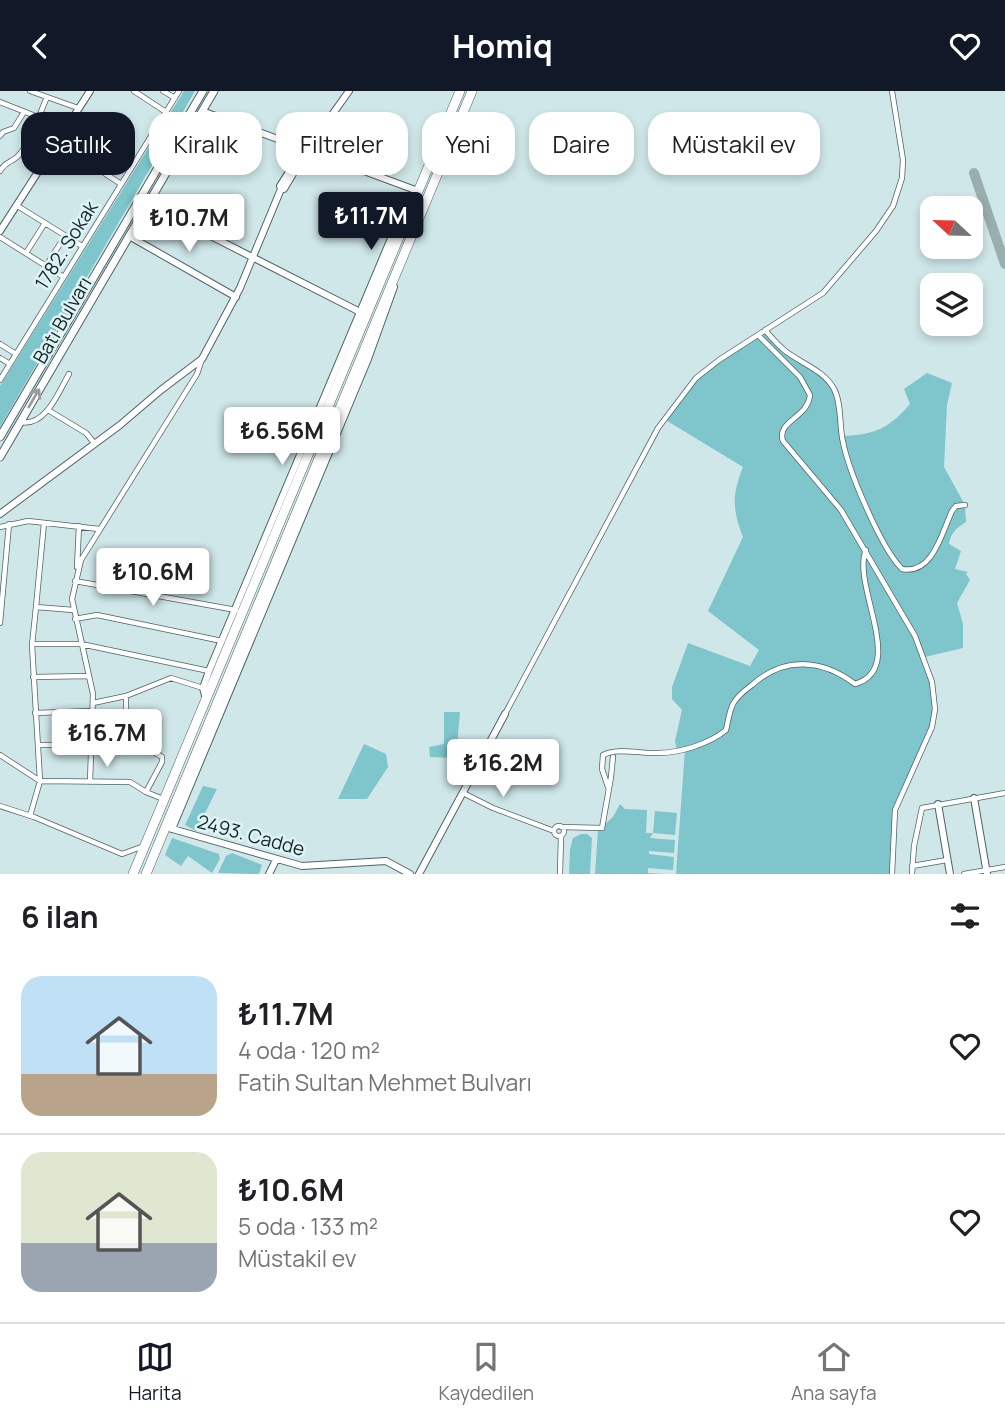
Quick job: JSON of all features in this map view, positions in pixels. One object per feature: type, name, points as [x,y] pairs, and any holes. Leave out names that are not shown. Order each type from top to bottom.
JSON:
[{"type":"highway","points":[[133,874],[460,91]]},
{"type":"highway","points":[[146,874],[169,828],[472,91]]},
{"type":"main road","name":"Batı Bulvarı","points":[[0,437],[203,91]]},
{"type":"main road","name":"Batı Bulvarı","points":[[0,457],[214,91]]},
{"type":"street","points":[[30,91],[78,108]]},
{"type":"street","points":[[76,112],[90,91]]},
{"type":"street","points":[[134,91],[166,112]]},
{"type":"street","points":[[163,91],[175,98]]},
{"type":"street","name":"1782. Sokak","points":[[166,112],[179,91]]},
{"type":"street","points":[[334,112],[349,91]]},
{"type":"street","points":[[428,874],[419,873],[658,428],[696,378],[719,360],[823,293],[858,255],[893,206],[902,179],[903,160],[892,91]]},
{"type":"street","points":[[40,112],[47,97]]},
{"type":"street","points":[[0,102],[24,112]]},
{"type":"street","points":[[202,111],[276,138]]},
{"type":"street","points":[[0,136],[15,127],[21,117]]},
{"type":"street","name":"1782. Sokak","points":[[0,380],[149,139]]},
{"type":"street","points":[[0,171],[5,162],[17,157],[21,151]]},
{"type":"street","points":[[0,231],[36,175]]},
{"type":"street","points":[[107,175],[121,184]]},
{"type":"street","points":[[90,782],[93,703],[73,610],[77,572],[99,529],[197,375],[202,359],[236,297],[286,175]]},
{"type":"street","points":[[376,175],[418,191]]},
{"type":"street","points":[[206,700],[203,688],[209,671],[408,198],[418,191]]},
{"type":"street","points":[[148,204],[360,312]]},
{"type":"street","points":[[16,205],[82,246]]},
{"type":"street","points":[[26,253],[45,223]]},
{"type":"street","points":[[46,266],[65,236]]},
{"type":"street","points":[[129,236],[236,297]]},
{"type":"street","points":[[0,237],[62,276]]},
{"type":"street","points":[[346,347],[363,323]]},
{"type":"street","points":[[765,330],[782,349],[821,373],[834,389],[843,444],[849,461],[876,528],[895,562],[902,569],[914,569],[928,560],[936,549],[952,511],[956,506],[965,505]]},
{"type":"street","points":[[758,335],[800,377],[810,395],[806,409],[783,428],[783,441],[834,499],[866,550],[915,636],[932,682],[935,704],[932,727],[895,810],[892,874]]},
{"type":"street","points":[[0,344],[16,354]]},
{"type":"street","points":[[0,358],[10,364]]},
{"type":"street","points":[[0,514],[95,444],[202,359]]},
{"type":"street","points":[[20,422],[29,423],[48,410],[69,374]]},
{"type":"street","points":[[48,410],[90,436],[95,444]]},
{"type":"street","points":[[0,527],[28,521],[99,529]]},
{"type":"street","points":[[30,816],[40,781],[32,644],[44,523]]},
{"type":"street","points":[[0,623],[9,524]]},
{"type":"street","points":[[77,572],[79,526]]},
{"type":"street","points":[[608,787],[602,769],[603,755],[613,751],[677,751],[719,735],[726,730],[731,707],[736,699],[767,673],[787,665],[806,663],[834,670],[855,684],[868,677],[878,660],[878,653],[873,617],[863,579],[863,557],[866,550]]},
{"type":"street","points":[[75,581],[236,610]]},
{"type":"street","points":[[36,607],[73,610]]},
{"type":"street","points":[[75,619],[97,615],[223,641]]},
{"type":"street","points":[[32,644],[81,644],[209,671]]},
{"type":"street","points":[[33,677],[89,675]]},
{"type":"street","points":[[93,703],[126,696],[171,678],[203,688]]},
{"type":"street","points":[[126,696],[126,744],[149,749],[162,757],[146,792]]},
{"type":"street","points":[[35,713],[92,711]]},
{"type":"street","points":[[37,745],[91,745]]},
{"type":"street","points":[[0,755],[40,781],[130,782],[164,799]]},
{"type":"street","points":[[536,823],[554,831],[602,828],[612,757]]},
{"type":"street","points":[[463,793],[493,808],[561,831]]},
{"type":"street","points":[[912,874],[921,811],[924,807],[1005,793]]},
{"type":"street","points":[[975,798],[987,872]]},
{"type":"street","points":[[938,804],[950,874]]},
{"type":"street","points":[[0,806],[122,854],[145,845]]},
{"type":"street","name":"2493. Cadde","points":[[169,828],[307,867],[386,862],[411,874]]},
{"type":"street","points":[[561,831],[561,874]]},
{"type":"street","points":[[270,874],[276,860]]},
{"type":"street","points":[[912,866],[947,860]]},
{"type":"street","points":[[964,874],[1005,867]]},
{"type":"shaded area","points":[[184,91],[195,91],[183,112],[171,112]]},
{"type":"shaded area","points":[[149,147],[149,170],[0,427],[0,386],[132,175],[135,175],[135,170]]},
{"type":"shaded area","points":[[765,330],[782,349],[821,373],[834,389],[842,436],[872,432],[895,419],[910,404],[904,389],[927,373],[952,383],[947,405],[944,467],[965,505],[966,522],[954,531],[949,544],[961,551],[955,569],[968,572],[966,574],[970,580],[957,603],[963,624],[963,648],[925,657],[932,682],[935,709],[932,727],[895,810],[892,874],[676,874],[685,749],[677,751],[675,741],[682,710],[672,699],[672,687],[688,643],[750,666],[759,650],[708,611],[743,537],[735,502],[743,467],[664,419],[696,378]]},
{"type":"shaded area","points":[[444,712],[460,712],[456,758],[430,757],[429,747],[444,744]]},
{"type":"shaded area","points":[[364,744],[386,754],[388,767],[367,799],[338,799]]},
{"type":"shaded area","points":[[203,786],[217,789],[196,831],[185,825]]},
{"type":"shaded area","points":[[620,804],[625,809],[647,810],[646,833],[653,833],[650,838],[675,840],[674,853],[649,851],[649,854],[674,857],[673,870],[648,868],[648,873],[665,874],[595,874],[598,830],[613,817]]},
{"type":"shaded area","points":[[655,811],[677,813],[675,835],[653,833]]},
{"type":"shaded area","points":[[581,834],[592,838],[590,874],[569,874],[573,838]]},
{"type":"shaded area","points":[[172,838],[219,854],[220,859],[212,873],[188,856],[181,866],[165,855]]},
{"type":"shaded area","points":[[232,853],[262,865],[259,874],[218,873],[226,856]]},
{"type":"taxiway","points":[[974,173],[1005,264]]}]
